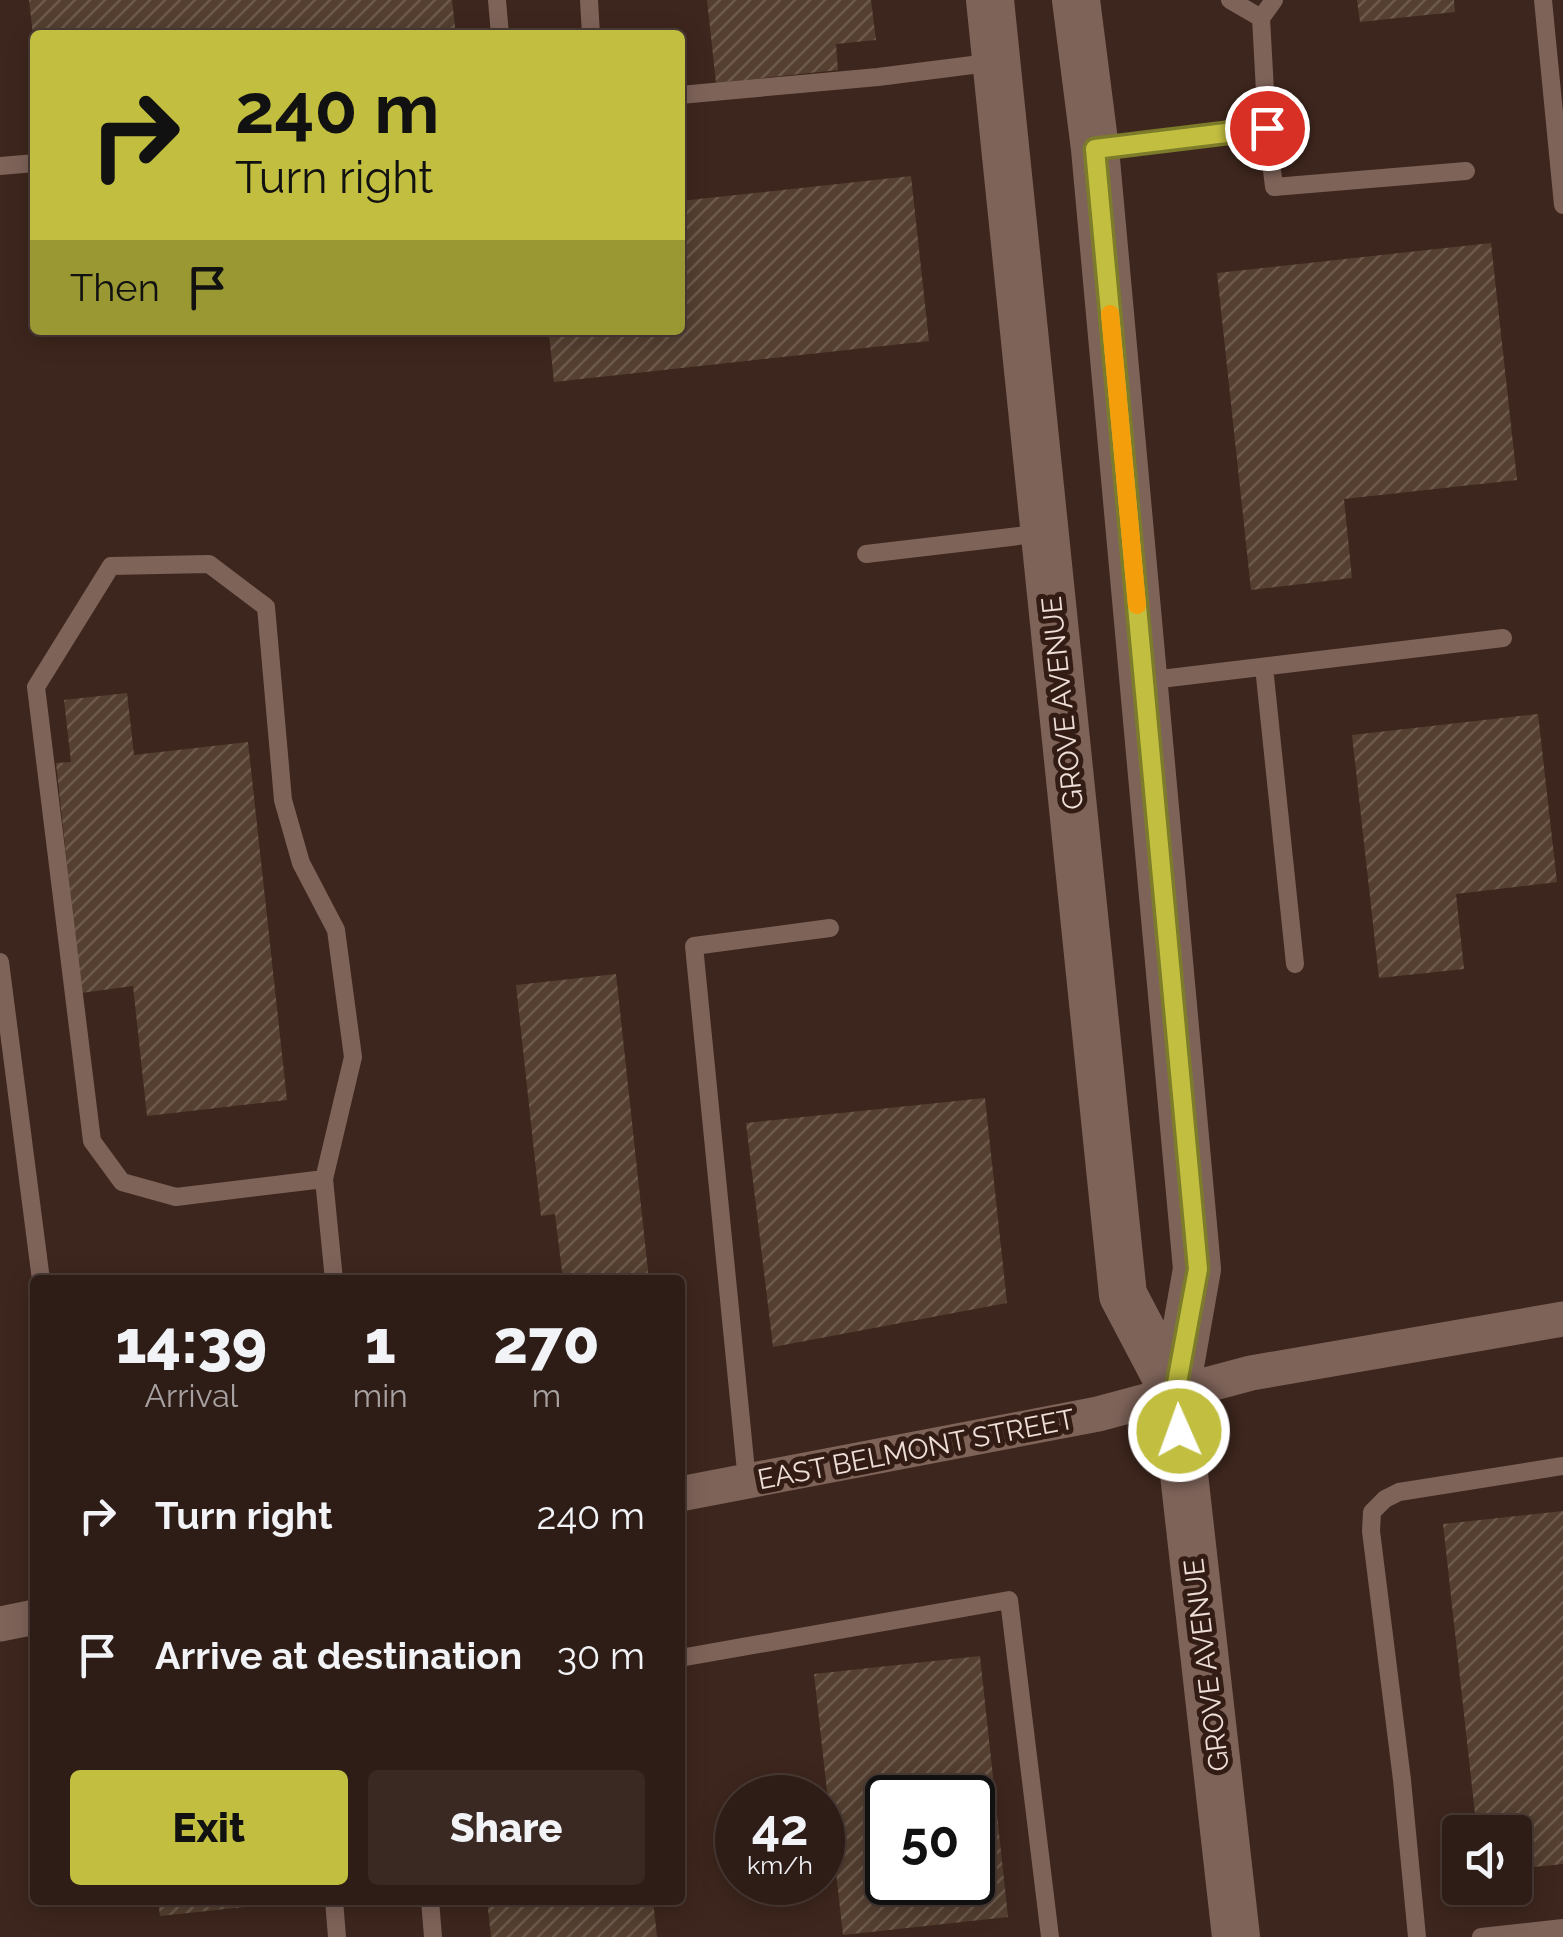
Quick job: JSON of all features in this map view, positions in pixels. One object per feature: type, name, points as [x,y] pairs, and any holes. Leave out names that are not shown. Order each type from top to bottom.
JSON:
[{"type":"main road","name":"GROVE AVENUE","points":[[990,0],[1123,1296],[1175,1394]]},
{"type":"main road","name":"GROVE AVENUE","points":[[1076,0],[1095,149],[1198,1269],[1175,1394],[1236,1937]]},
{"type":"street","name":"EAST BELMONT STREET","points":[[685,1493],[1098,1414],[1251,1372],[1563,1320]]},
{"type":"street","points":[[0,1624],[30,1618]]},
{"type":"lane","points":[[497,0],[500,30]]},
{"type":"lane","points":[[589,0],[590,30]]},
{"type":"lane","points":[[1230,0],[1260,18]]},
{"type":"lane","points":[[1274,0],[1260,18],[1274,187],[1466,171]]},
{"type":"lane","points":[[1543,0],[1563,205]]},
{"type":"lane","points":[[685,94],[997,62]]},
{"type":"lane","points":[[1095,149],[1267,128]]},
{"type":"lane","points":[[0,166],[30,163]]},
{"type":"lane","points":[[866,554],[1045,533]]},
{"type":"lane","points":[[324,1178],[176,1197],[122,1182],[92,1141],[36,687],[111,566],[209,564],[266,607],[284,800],[300,863],[336,930],[353,1058],[324,1178],[334,1275]]},
{"type":"lane","points":[[1144,681],[1504,638]]},
{"type":"lane","points":[[1264,667],[1295,964]]},
{"type":"lane","points":[[747,1481],[694,946],[830,928]]},
{"type":"lane","points":[[0,962],[40,1275]]},
{"type":"lane","points":[[1418,1937],[1371,1531],[1372,1512],[1398,1492],[1563,1466]]},
{"type":"lane","points":[[685,1657],[1009,1600],[1050,1937]]},
{"type":"lane","points":[[334,1905],[337,1937]]},
{"type":"lane","points":[[431,1905],[434,1937]]},
{"type":"lane","points":[[1481,1937],[1563,1928]]},
{"type":"building","points":[[29,0],[452,0],[455,30],[32,30]]},
{"type":"building","points":[[707,0],[871,0],[876,40],[836,44],[838,70],[716,83]]},
{"type":"building","points":[[1357,0],[1454,0],[1455,12],[1360,22]]},
{"type":"building","points":[[911,176],[929,341],[554,382],[549,335],[685,335],[685,200]]},
{"type":"building","points":[[1491,243],[1517,480],[1344,499],[1352,578],[1251,590],[1217,273]]},
{"type":"building","points":[[127,693],[134,755],[248,742],[287,1100],[147,1116],[133,986],[81,993],[56,763],[71,762],[64,700]]},
{"type":"building","points":[[1538,714],[1557,882],[1456,894],[1464,969],[1379,978],[1352,735]]},
{"type":"building","points":[[616,974],[648,1275],[562,1275],[555,1214],[541,1216],[516,985]]},
{"type":"building","points":[[985,1098],[1007,1303],[773,1347],[746,1123]]},
{"type":"building","points":[[1563,1511],[1563,1864],[1532,1867],[1532,1815],[1475,1815],[1443,1524]]},
{"type":"building","points":[[980,1656],[993,1775],[865,1775],[865,1905],[995,1905],[995,1796],[1008,1917],[843,1935],[840,1905],[845,1905],[845,1775],[825,1775],[814,1674]]},
{"type":"building","points":[[159,1905],[262,1905],[160,1916]]},
{"type":"building","points":[[488,1905],[654,1905],[657,1937],[491,1937]]},
{"type":"slow traffic","points":[[1110,314],[1137,605]]},
{"type":"route","points":[[1179,1431],[1175,1394],[1198,1269],[1095,149],[1267,128]]}]
